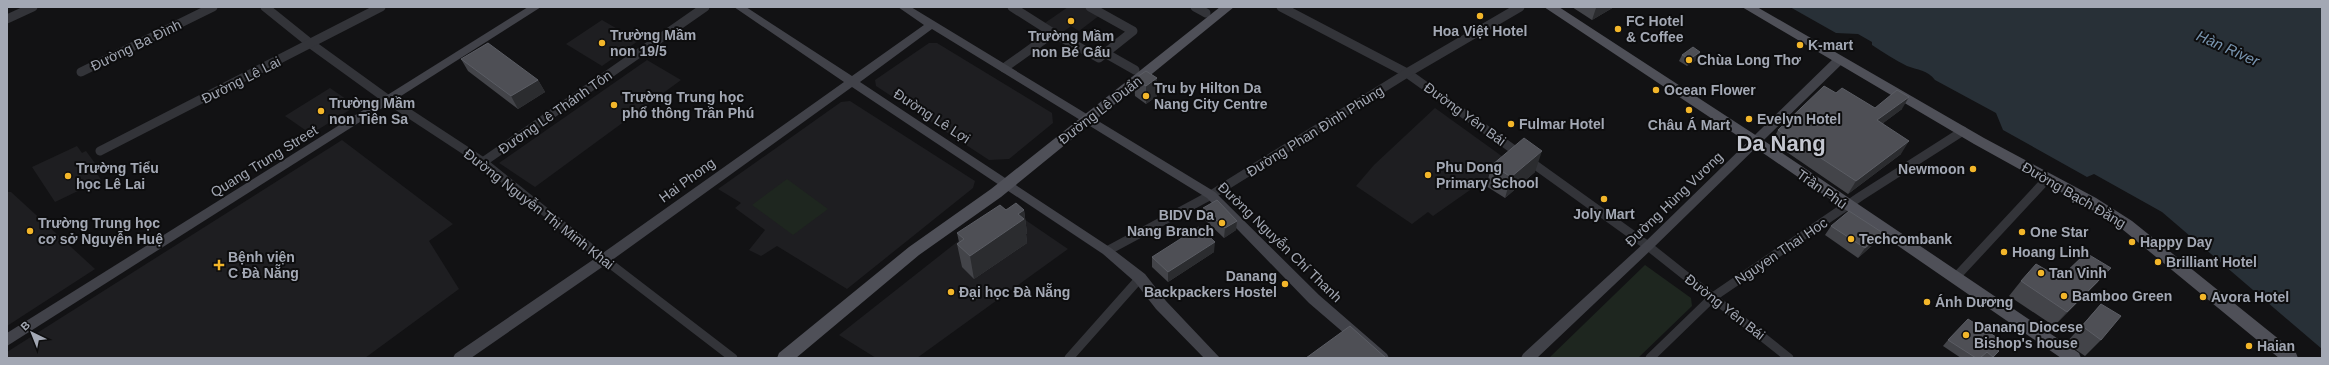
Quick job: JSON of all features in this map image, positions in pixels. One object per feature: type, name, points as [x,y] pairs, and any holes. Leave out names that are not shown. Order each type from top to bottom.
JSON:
[{"type":"main road","name":"Đường Lê Duẩn","points":[[785,358],[1004,181],[1228,7]]},
{"type":"main road","name":"Trần Phú","points":[[1550,7],[1755,141],[1847,206],[2073,358]]},
{"type":"main road","name":"Đường Bạch Đằng","points":[[1748,7],[2047,179],[2091,202],[2127,225],[2176,263],[2285,356]]},
{"type":"main road","name":"Đường Lê Duẩn","points":[[1085,117],[1135,70],[1205,9]]},
{"type":"street","points":[[7,19],[33,7]]},
{"type":"street","name":"Đường Ba Đình","points":[[81,72],[213,7]]},
{"type":"street","name":"Đường Nguyễn Thị Minh Khai","points":[[265,7],[311,44],[387,99],[483,162],[604,259],[733,358]]},
{"type":"street","name":"Đường Lê Lai","points":[[100,151],[381,7]]},
{"type":"street","name":"Quang Trung Street","points":[[7,340],[387,99],[536,7]]},
{"type":"street","name":"Đường Lê Thánh Tôn","points":[[483,162],[705,7]]},
{"type":"street","name":"Đường Lê Lợi","points":[[739,7],[852,82],[891,104],[948,141],[1107,251],[1140,278],[1161,305],[1213,358]]},
{"type":"street","name":"Đường Nguyễn Chí Thanh","points":[[903,7],[1085,117],[1210,195],[1314,299],[1382,358]]},
{"type":"street","points":[[1012,7],[1053,33],[1099,58],[1133,31],[1090,7]]},
{"type":"street","name":"Đường Yên Bái","points":[[1281,7],[1407,73],[1648,246],[1789,358]]},
{"type":"street","name":"Đường Phan Đình Phùng","points":[[1107,251],[1210,195],[1407,73],[1520,7]]},
{"type":"street","name":"Hai Phong","points":[[460,358],[604,259],[931,25]]},
{"type":"street","points":[[1004,68],[1053,33]]},
{"type":"street","points":[[1105,53],[1135,70]]},
{"type":"street","name":"Đường Hùng Vương","points":[[1528,358],[1648,246],[1839,60]]},
{"type":"street","name":"Nguyen Thai Hoc","points":[[1650,358],[1713,297],[1847,206],[1963,131]]},
{"type":"street","points":[[1955,278],[2047,179]]},
{"type":"street","points":[[1069,358],[1140,278]]},
{"type":"shaded area","name":"Trường Mầm non Bé Gấu","points":[[1068,7],[1087,7],[1100,15],[1079,31],[1071,26],[1059,35],[1042,25]]},
{"type":"shaded area","name":"Trường Mầm non 19/5","points":[[602,20],[638,41],[602,66],[566,44]]},
{"type":"shaded area","points":[[929,43],[937,43],[1052,113],[1053,123],[1009,159],[989,160],[876,86],[875,80]]},
{"type":"shaded area","name":"Trường Trung học phổ thông Trần Phú","points":[[647,60],[681,80],[535,187],[499,163]]},
{"type":"shaded area","name":"Trường Mầm non Tiên Sa","points":[[330,88],[356,106],[311,134],[285,116]]},
{"type":"shaded area","points":[[850,101],[975,181],[973,188],[847,289],[777,246],[761,256],[749,250],[765,230],[735,208],[741,203],[718,189],[841,102]]},
{"type":"shaded area","name":"Phu Dong Primary School","points":[[1435,108],[1510,162],[1433,216],[1428,212],[1412,224],[1356,186],[1374,165]]},
{"type":"shaded area","name":"Bệnh viện C Đà Nẵng","points":[[342,140],[453,224],[429,241],[459,289],[365,358],[7,358],[7,352]]},
{"type":"shaded area","name":"Trường Tiểu học Lê Lai","points":[[77,146],[82,153],[86,151],[100,170],[96,172],[101,180],[55,202],[32,167]]},
{"type":"shaded area","points":[[787,179],[828,209],[793,235],[752,205]]},
{"type":"shaded area","name":"Trường Trung học cơ sở Nguyễn Huệ","points":[[7,192],[11,192],[95,269],[7,326]]},
{"type":"shaded area","name":"Đại học Đà Nẵng","points":[[1008,208],[1068,249],[917,358],[876,358],[839,335],[995,212]]},
{"type":"shaded area","points":[[1645,265],[1691,298],[1692,306],[1638,358],[1549,358]]},
{"type":"water","name":"Hàn River","points":[[1790,7],[2322,7],[2322,349],[2162,212],[2094,174],[2087,177],[2003,130],[1996,113],[1935,80],[1926,72],[1907,66],[1898,61],[1872,45],[1872,42],[1858,34],[1836,33]]},
{"type":"building","points":[[488,43],[538,80],[511,96],[461,59]]},
{"type":"building","points":[[1693,47],[1700,52],[1690,59],[1682,55]]},
{"type":"building","points":[[1146,71],[1157,78],[1146,86],[1134,79]]},
{"type":"building","points":[[1824,86],[1836,93],[1842,88],[1875,108],[1897,90],[1909,97],[1877,120],[1909,141],[1856,181],[1778,130]]},
{"type":"building","points":[[1524,138],[1542,151],[1511,177],[1492,165]]},
{"type":"building","points":[[1217,200],[1237,221],[1225,228],[1203,208]]},
{"type":"building","points":[[1016,203],[1024,210],[1018,214],[1024,219],[970,256],[957,244],[964,239],[957,233],[1000,205],[1006,210]]},
{"type":"building","points":[[1849,211],[1883,233],[1865,248],[1831,226]]},
{"type":"building","points":[[1199,227],[1215,242],[1168,272],[1152,257]]},
{"type":"building","points":[[2086,253],[2111,268],[2067,312],[2021,281],[2036,264],[2060,278]]},
{"type":"building","points":[[2101,304],[2121,316],[2101,340],[2082,326]]},
{"type":"building","name":"Danang Diocese Bishop's house","points":[[1968,319],[1999,339],[1992,346],[1999,351],[1993,357],[1987,352],[1980,358],[1976,358],[1948,340]]},
{"type":"building","points":[[1350,326],[1386,358],[1306,358]]},
{"type":"place","name":"Hoa Việt Hotel","points":[[1480,16]]},
{"type":"place","name":"Trường Mầm non Bé Gấu","points":[[1071,21]]},
{"type":"place","name":"FC Hotel & Coffee","points":[[1618,29]]},
{"type":"place","name":"Trường Mầm non 19/5","points":[[602,43]]},
{"type":"place","name":"K-mart","points":[[1800,45]]},
{"type":"place","name":"Chùa Long Thơ","points":[[1689,60]]},
{"type":"place","name":"Ocean Flower","points":[[1656,90]]},
{"type":"place","name":"Tru by Hilton Da Nang City Centre","points":[[1146,96]]},
{"type":"place","name":"Trường Trung học phổ thông Trần Phú","points":[[614,105]]},
{"type":"place","name":"Châu Á Mart","points":[[1689,110]]},
{"type":"place","name":"Trường Mầm non Tiên Sa","points":[[321,111]]},
{"type":"place","name":"Evelyn Hotel","points":[[1749,119]]},
{"type":"place","name":"Fulmar Hotel","points":[[1511,124]]},
{"type":"place","name":"Newmoon","points":[[1973,169]]},
{"type":"place","name":"Phu Dong Primary School","points":[[1428,175]]},
{"type":"place","name":"Trường Tiểu học Lê Lai","points":[[68,176]]},
{"type":"place","name":"Joly Mart","points":[[1604,199]]},
{"type":"place","name":"BIDV Da Nang Branch","points":[[1222,223]]},
{"type":"place","name":"Trường Trung học cơ sở Nguyễn Huệ","points":[[30,231]]},
{"type":"place","name":"One Star","points":[[2022,232]]},
{"type":"place","name":"Techcombank","points":[[1851,239]]},
{"type":"place","name":"Happy Day","points":[[2132,242]]},
{"type":"place","name":"Hoang Linh","points":[[2004,252]]},
{"type":"place","name":"Brilliant Hotel","points":[[2158,262]]},
{"type":"place","name":"Bệnh viện C Đà Nẵng","points":[[219,265]]},
{"type":"place","name":"Tan Vinh","points":[[2041,273]]},
{"type":"place","name":"Danang Backpackers Hostel","points":[[1285,284]]},
{"type":"place","name":"Đại học Đà Nẵng","points":[[951,292]]},
{"type":"place","name":"Bamboo Green","points":[[2064,296]]},
{"type":"place","name":"Avora Hotel","points":[[2203,297]]},
{"type":"place","name":"Ánh Dương","points":[[1927,302]]},
{"type":"place","name":"Danang Diocese Bishop's house","points":[[1966,335]]},
{"type":"place","name":"Haian","points":[[2249,346]]},
{"type":"district","name":"Da Nang","points":[[1781,143]]}]
